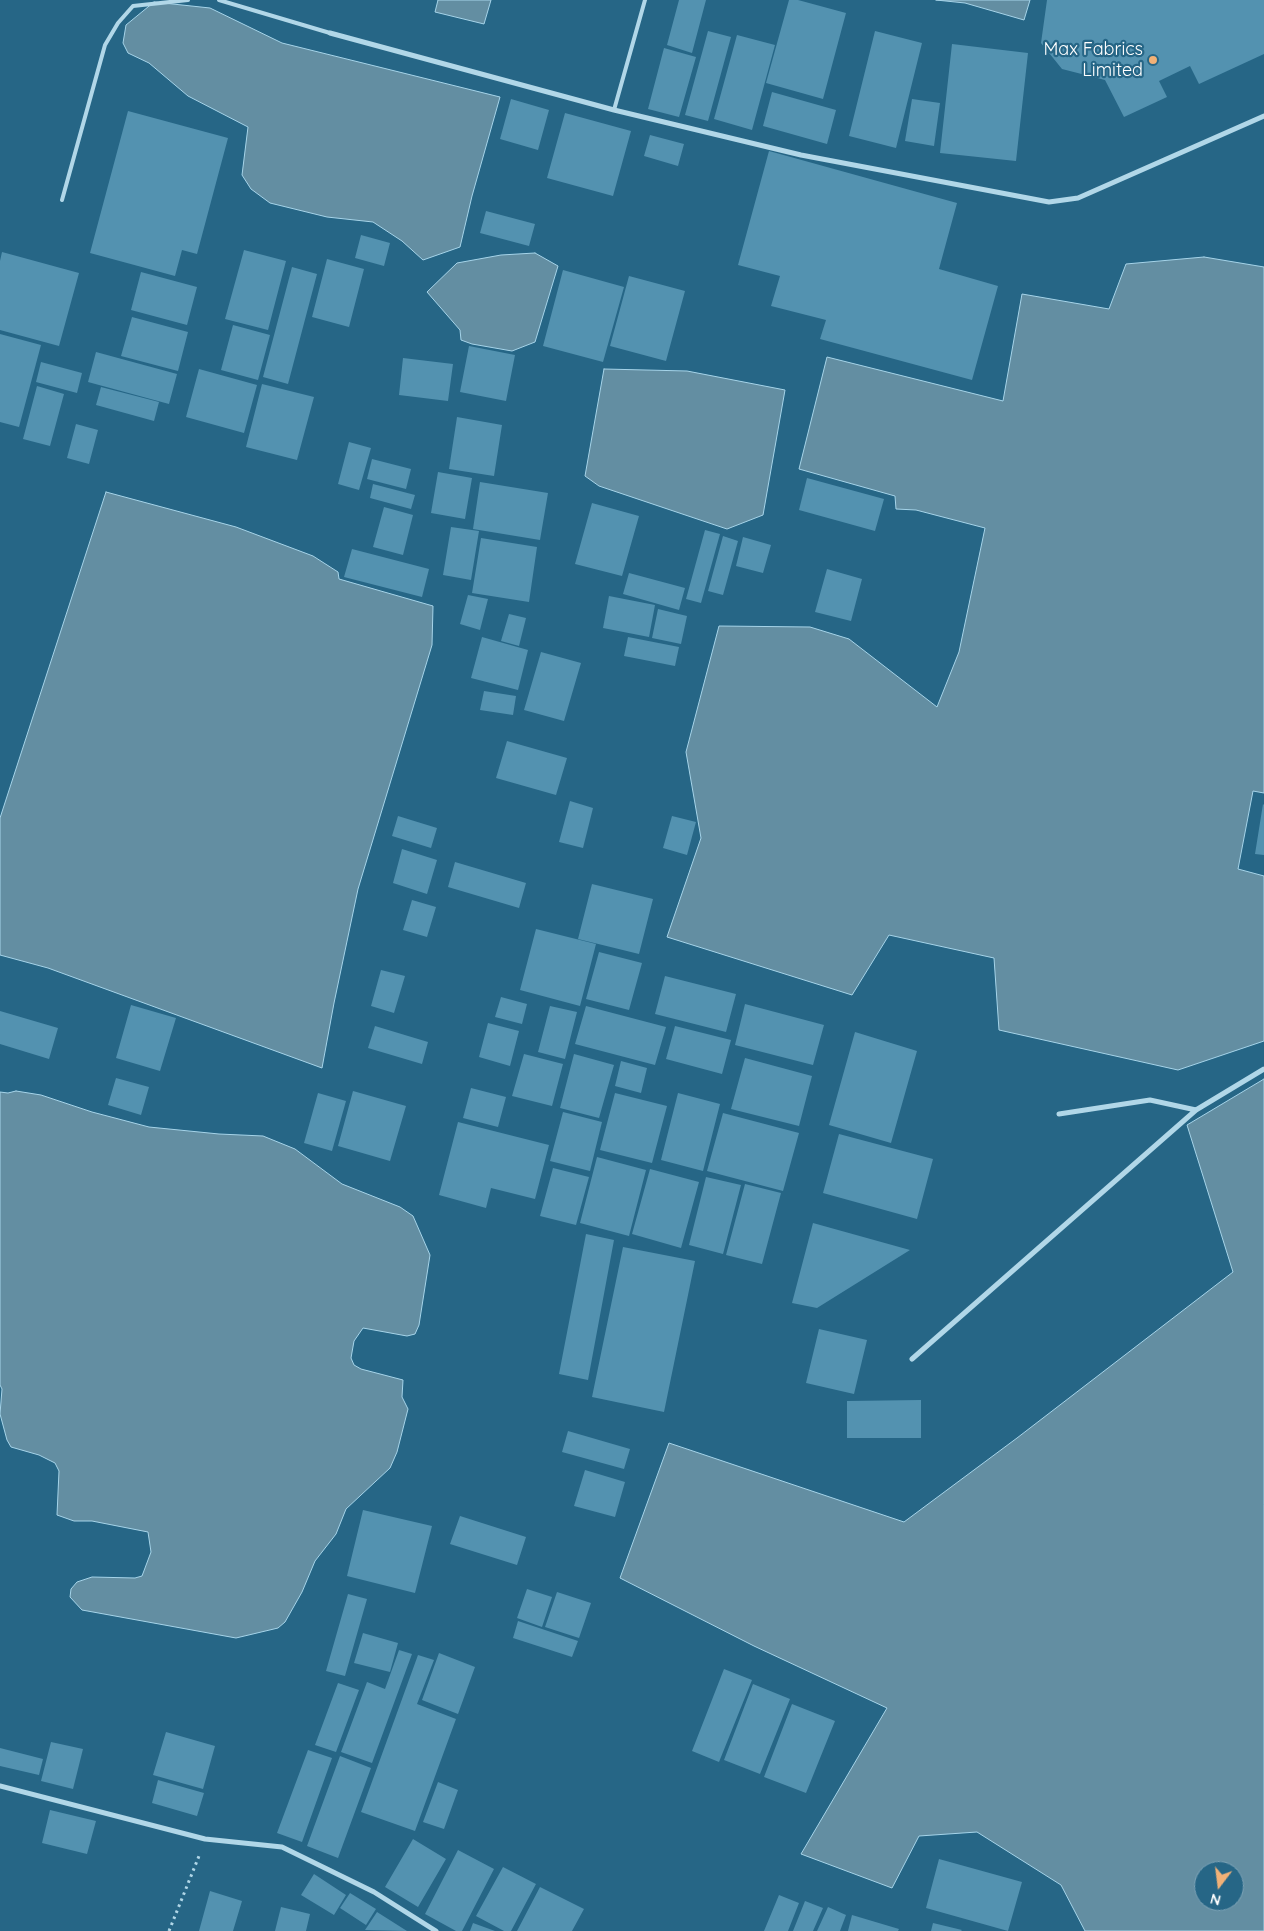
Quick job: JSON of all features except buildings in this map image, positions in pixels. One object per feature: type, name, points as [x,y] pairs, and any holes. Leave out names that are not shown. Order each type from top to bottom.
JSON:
[{"type":"street","points":[[330,33],[614,110],[801,155],[1049,202],[1078,198],[1264,116]]},
{"type":"street","points":[[912,1359],[1196,1110],[1264,1070]]},
{"type":"street","points":[[1059,1114],[1150,1100],[1196,1110]]},
{"type":"street","points":[[0,1786],[205,1839],[282,1847],[374,1892],[433,1930]]},
{"type":"lane","points":[[62,200],[105,45],[118,23],[133,6],[188,0]]},
{"type":"lane","points":[[218,0],[330,33]]},
{"type":"lane","points":[[614,110],[645,0]]},
{"type":"path","points":[[169,1931],[205,1839]]},
{"type":"water","points":[[438,0],[491,0],[484,24],[435,12]]},
{"type":"water","points":[[936,0],[1030,0],[1024,20],[965,3]]},
{"type":"water","points":[[154,2],[210,8],[282,43],[500,97],[472,196],[460,247],[423,260],[402,241],[373,222],[327,217],[270,203],[251,189],[242,175],[248,127],[188,96],[149,63],[128,53],[123,43],[126,25]]},
{"type":"water","points":[[535,253],[558,266],[535,342],[512,351],[472,344],[461,340],[460,330],[427,292],[457,263],[501,255]]},
{"type":"water","points":[[1204,257],[1264,267],[1264,793],[1253,791],[1238,869],[1264,876],[1264,1041],[1178,1070],[999,1030],[994,958],[889,935],[852,995],[667,937],[701,838],[686,752],[719,626],[810,627],[849,639],[937,707],[959,652],[985,528],[916,510],[896,509],[895,496],[799,469],[827,357],[1003,401],[1022,294],[1109,309],[1126,264]]},
{"type":"water","points":[[604,369],[687,371],[785,390],[763,515],[727,529],[599,486],[585,476]]},
{"type":"water","points":[[106,492],[236,527],[313,556],[338,572],[339,579],[433,606],[432,645],[358,889],[322,1068],[48,968],[0,955],[0,818]]},
{"type":"water","points":[[1264,1079],[1264,1931],[1085,1931],[1061,1885],[977,1832],[919,1836],[892,1888],[801,1854],[887,1708],[754,1646],[620,1578],[669,1443],[904,1522],[1233,1272],[1187,1125]]},
{"type":"water","points":[[16,1091],[41,1095],[92,1112],[149,1127],[263,1136],[295,1149],[342,1184],[400,1207],[413,1216],[430,1255],[419,1325],[415,1334],[407,1336],[363,1328],[354,1341],[351,1358],[354,1365],[361,1369],[403,1380],[402,1397],[408,1409],[397,1452],[390,1468],[346,1509],[336,1534],[315,1561],[302,1592],[285,1622],[278,1628],[236,1638],[82,1610],[70,1597],[71,1589],[77,1582],[92,1577],[135,1578],[142,1576],[151,1552],[148,1532],[92,1521],[74,1521],[57,1515],[59,1471],[55,1463],[39,1455],[11,1447],[7,1440],[0,1414],[2,1389],[0,1385],[0,1092]]},
{"type":"place","name":"Max Fabrics Limited","points":[[1153,60]]}]
